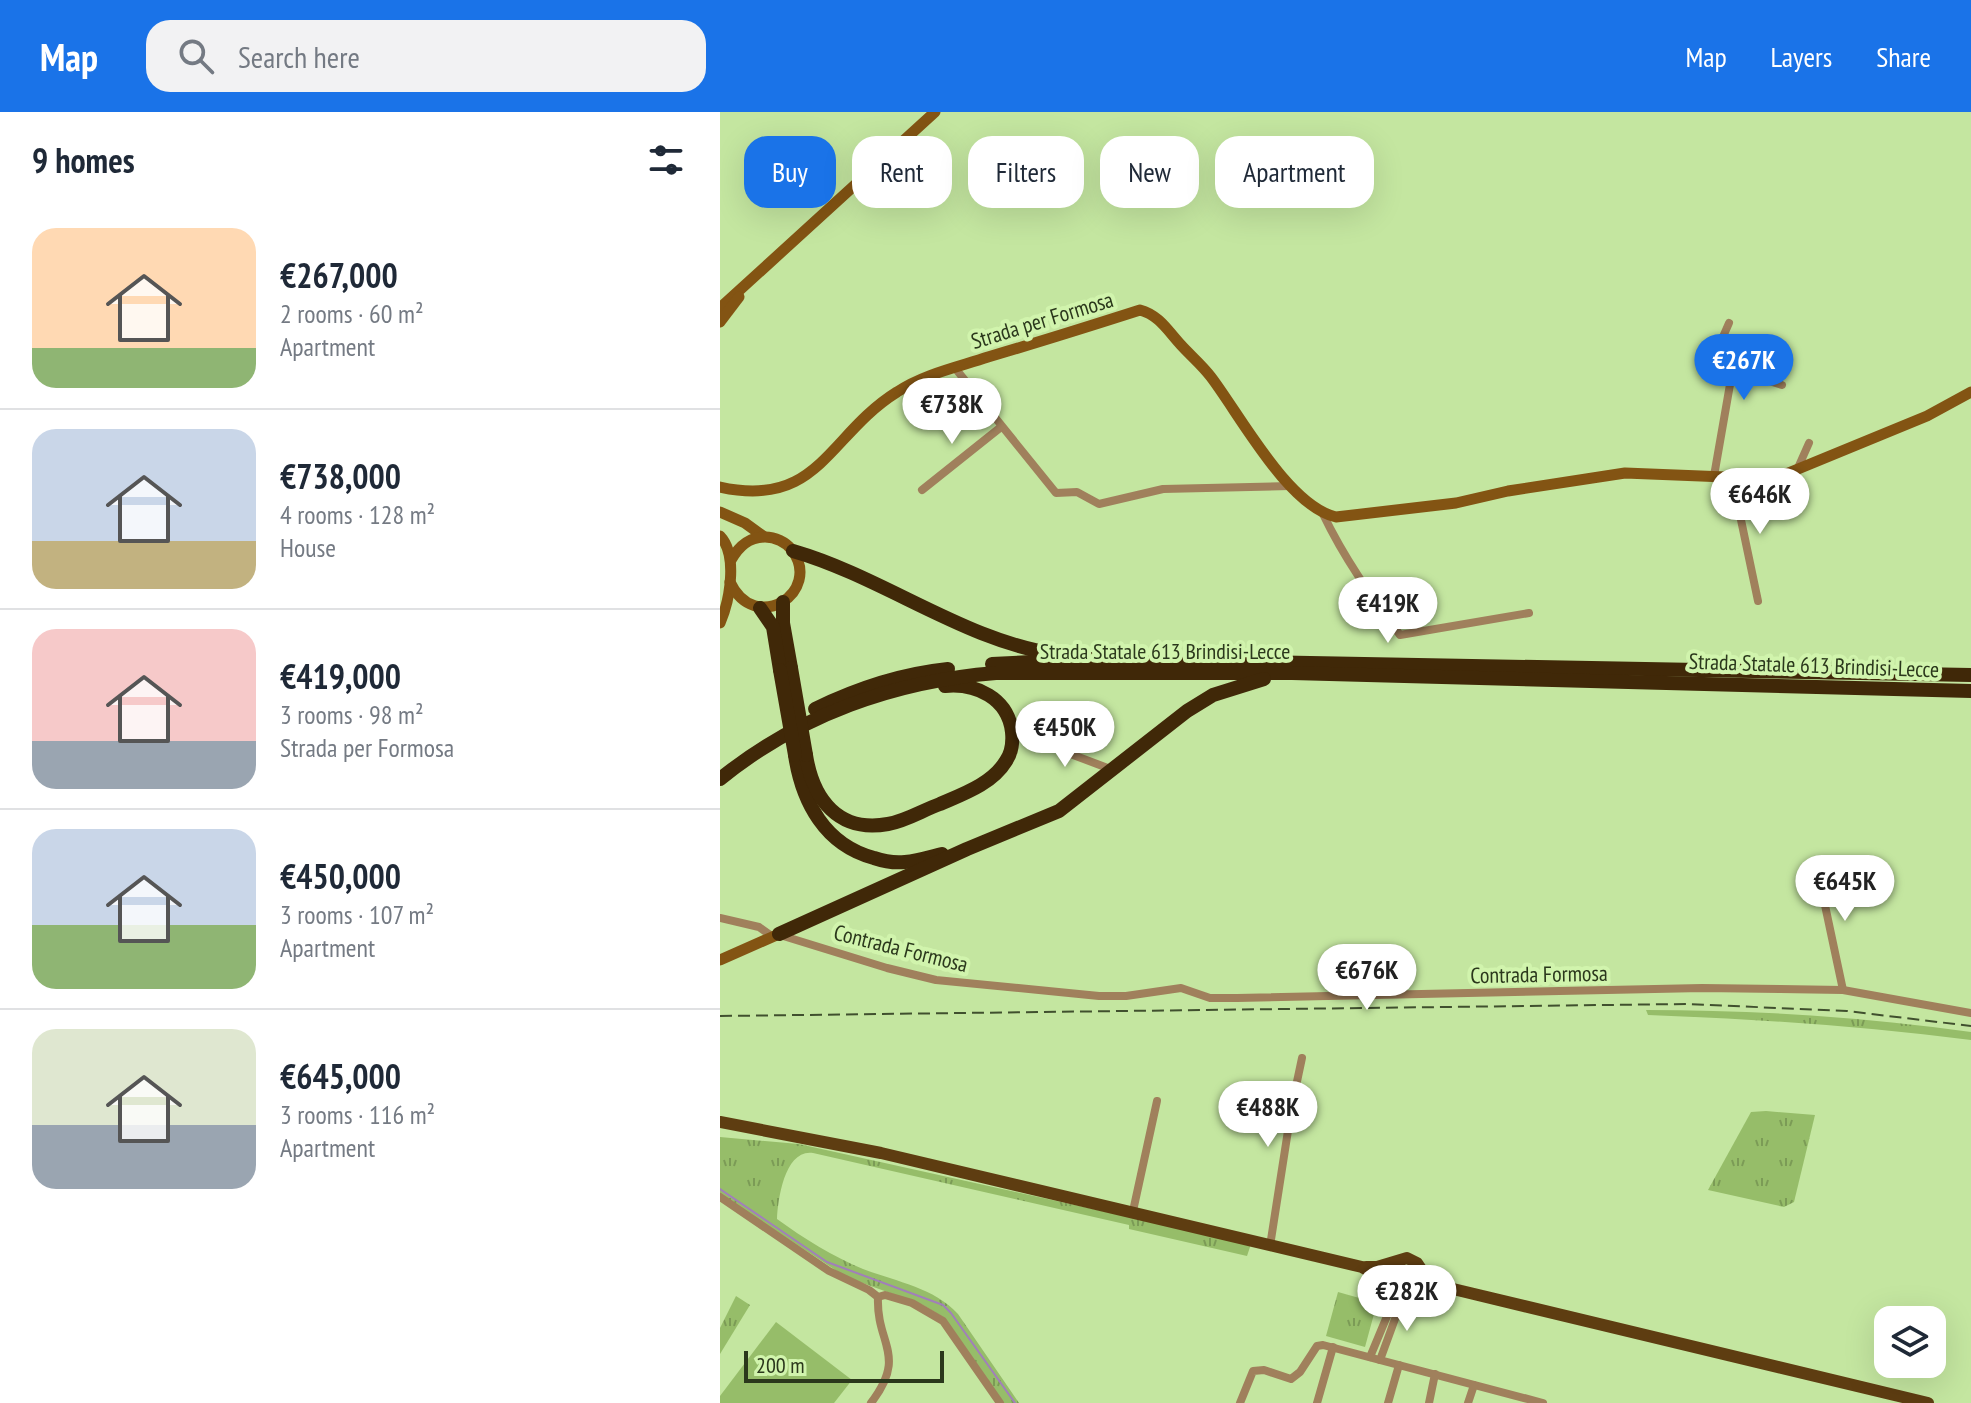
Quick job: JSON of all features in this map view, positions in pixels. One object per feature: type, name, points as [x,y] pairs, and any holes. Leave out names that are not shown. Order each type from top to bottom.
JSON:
[{"type":"highway","points":[[793,551],[834,563],[989,636],[1051,654],[1093,659]]},
{"type":"highway","points":[[783,602],[786,669],[800,755],[801,787],[817,819],[855,851],[879,859],[903,863],[967,849]]},
{"type":"highway","points":[[760,608],[773,627],[786,669]]},
{"type":"highway","name":"Strada Statale 613 Brindisi-Lecce","points":[[720,767],[775,729],[858,688],[941,670],[984,665],[1093,659],[1971,675]]},
{"type":"highway","name":"Strada Statale 613 Brindisi-Lecce","points":[[720,779],[780,737],[863,698],[950,677],[996,673],[1292,673],[1971,691]]},
{"type":"highway","points":[[776,936],[967,849],[1059,811],[1187,711],[1213,695],[1292,673]]},
{"type":"highway","points":[[800,755],[821,799],[840,817],[863,826],[892,823],[967,792],[991,778],[1006,761],[1013,743],[1011,720],[997,700],[984,690],[958,684],[901,690]]},
{"type":"main road","points":[[720,1122],[828,1141],[1362,1267],[1377,1267],[1407,1258],[1417,1263],[1431,1280],[1449,1288],[1928,1403]]},
{"type":"main road","points":[[1387,1284],[1386,1270],[1392,1262]]},
{"type":"main road","points":[[1362,1267],[1398,1295],[1424,1288],[1449,1288]]},
{"type":"main road","points":[[1415,1292],[1422,1283],[1423,1272]]},
{"type":"street","points":[[720,305],[935,112]]},
{"type":"street","points":[[720,322],[756,274]]},
{"type":"street","name":"Strada per Formosa","points":[[720,487],[761,492],[785,487],[824,463],[857,424],[889,397],[934,374],[1140,310],[1156,317],[1209,375],[1290,486],[1323,514],[1371,597],[1400,635],[1529,613]]},
{"type":"street","points":[[1714,476],[1732,373],[1719,346],[1729,323]]},
{"type":"street","points":[[955,368],[1052,490],[1061,494],[1082,494],[1099,504],[1163,489],[1290,486]]},
{"type":"street","points":[[1732,373],[1740,372],[1782,385]]},
{"type":"street","points":[[1323,514],[1336,517],[1418,508],[1625,473],[1764,478],[1797,470],[1927,416],[1971,392]]},
{"type":"street","points":[[922,490],[1001,427]]},
{"type":"street","points":[[1797,470],[1809,443]]},
{"type":"street","points":[[1732,477],[1758,601]]},
{"type":"street","points":[[720,512],[745,523],[763,536],[780,540],[793,551],[800,573],[792,595],[783,602],[760,608],[742,600],[730,582]]},
{"type":"street","points":[[720,536],[729,547],[731,560],[727,604],[720,623]]},
{"type":"street","points":[[731,560],[744,543],[763,536]]},
{"type":"street","points":[[1028,738],[1113,770]]},
{"type":"street","points":[[1816,863],[1843,990]]},
{"type":"street","name":"Contrada Formosa","points":[[720,918],[936,980],[1099,996],[1126,996],[1181,988],[1210,998],[1702,988],[1843,990],[1971,1013]]},
{"type":"street","points":[[720,960],[776,936]]},
{"type":"street","points":[[1270,1246],[1302,1058]]},
{"type":"street","points":[[1133,1211],[1157,1101]]},
{"type":"street","points":[[720,1197],[829,1271],[878,1297],[890,1371],[871,1403]]},
{"type":"street","points":[[1375,1358],[1390,1309],[1387,1284]]},
{"type":"street","points":[[1375,1358],[1399,1308],[1415,1292]]},
{"type":"street","points":[[878,1297],[885,1295],[912,1303],[943,1321],[1000,1403]]},
{"type":"street","points":[[1252,1403],[1241,1401],[1253,1371],[1264,1370],[1291,1379],[1300,1372],[1317,1346],[1333,1347],[1435,1374],[1508,1398],[1543,1403]]},
{"type":"street","points":[[1317,1403],[1333,1347]]},
{"type":"street","points":[[1388,1403],[1399,1365]]},
{"type":"street","points":[[1429,1403],[1435,1374]]},
{"type":"street","points":[[1468,1403],[1474,1385]]},
{"type":"green space","points":[[1646,1010],[1849,1018],[1971,1032],[1971,1040],[1810,1024],[1648,1015]]},
{"type":"green space","points":[[1751,1112],[1815,1115],[1794,1202],[1784,1207],[1708,1190]]},
{"type":"green space","points":[[720,1137],[799,1144],[1251,1244],[1247,1256],[1129,1229],[1129,1225],[813,1153],[796,1159],[785,1177],[777,1219],[841,1259],[926,1291],[948,1305],[958,1314],[1019,1403],[1003,1403],[943,1317],[923,1305],[846,1277],[720,1194]]},
{"type":"green space","points":[[1338,1292],[1377,1303],[1365,1347],[1326,1336]]},
{"type":"green space","points":[[736,1296],[750,1305],[720,1354],[720,1328]]},
{"type":"green space","points":[[776,1322],[852,1380],[834,1403],[720,1403],[720,1396]]},
{"type":"waterway","points":[[720,1189],[827,1262],[943,1305],[1015,1403]]},
{"type":"railway","points":[[720,1016],[1686,1004],[1847,1011],[1971,1026]]}]
